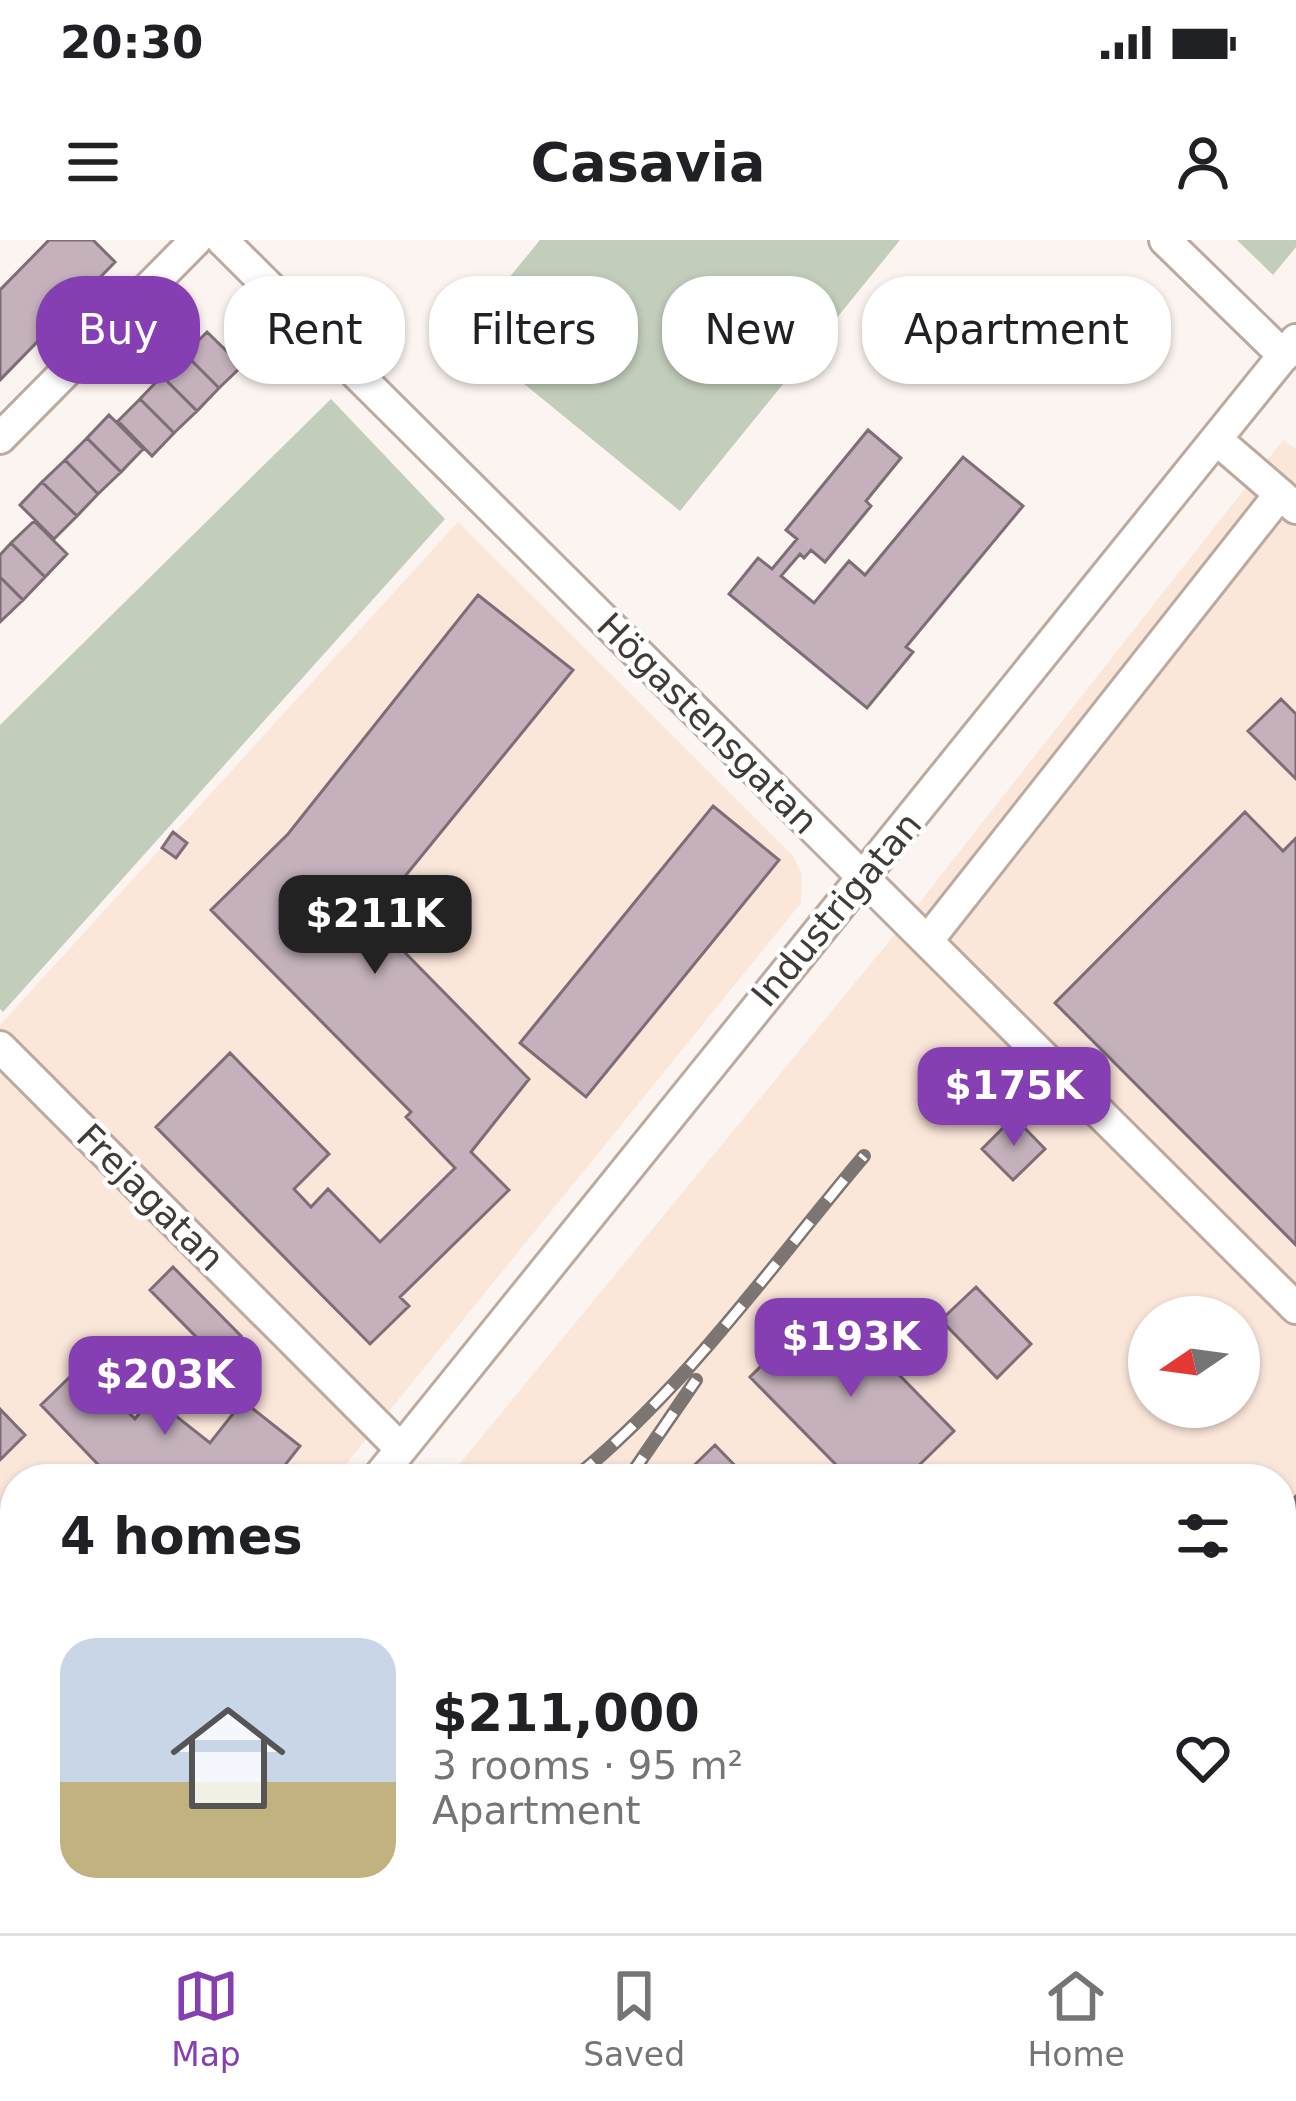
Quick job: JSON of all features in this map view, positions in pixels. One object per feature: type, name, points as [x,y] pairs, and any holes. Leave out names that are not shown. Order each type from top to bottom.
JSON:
[{"type":"street","points":[[0,438],[196,240]]},
{"type":"street","name":"Högastensgatan","points":[[222,240],[1296,1308]]},
{"type":"street","points":[[1165,240],[1290,348]]},
{"type":"street","name":"Industrigatan","points":[[389,1464],[1290,348]]},
{"type":"street","points":[[928,940],[1288,501],[1216,439]]},
{"type":"street","name":"Frejagatan","points":[[0,1048],[401,1449]]},
{"type":"shaded area","points":[[1283,440],[1296,449],[1296,1464],[459,1464],[887,944]]},
{"type":"shaded area","points":[[458,522],[793,856],[802,875],[801,903],[346,1464],[0,1464],[0,1025]]},
{"type":"green space","points":[[540,240],[900,240],[871,276],[862,276],[862,287],[838,316],[838,276],[662,276],[662,384],[783,384],[680,511],[524,384],[638,384],[638,276],[511,276]]},
{"type":"green space","points":[[1237,240],[1296,240],[1296,247],[1273,275]]},
{"type":"green space","points":[[331,399],[445,519],[3,1012],[0,725]]},
{"type":"building","points":[[49,240],[93,240],[115,262],[101,276],[36,276],[36,343],[0,380],[0,290]]},
{"type":"building","points":[[207,332],[224,349],[224,383],[219,388],[200,369],[200,339]]},
{"type":"building","points":[[200,369],[219,388],[197,411],[170,384],[200,384]]},
{"type":"building","points":[[154,384],[170,384],[197,411],[174,433],[140,399]]},
{"type":"building","points":[[140,399],[174,433],[152,456],[118,421]]},
{"type":"building","points":[[109,415],[143,449],[121,472],[87,438]]},
{"type":"building","points":[[868,430],[901,458],[866,501],[871,506],[825,562],[811,550],[804,558],[800,554],[781,576],[814,603],[849,561],[865,575],[963,457],[1023,506],[906,647],[913,652],[867,708],[729,594],[758,558],[772,569],[797,539],[786,530]]},
{"type":"building","points":[[87,438],[121,472],[98,494],[65,460]]},
{"type":"building","points":[[65,460],[98,494],[77,516],[42,482]]},
{"type":"building","points":[[42,482],[77,516],[54,539],[20,505]]},
{"type":"building","points":[[34,521],[67,554],[45,577],[11,543]]},
{"type":"building","points":[[11,543],[45,577],[23,600],[0,577],[0,555]]},
{"type":"building","points":[[0,577],[23,600],[0,622]]},
{"type":"building","points":[[478,595],[573,670],[371,918],[529,1079],[471,1152],[509,1190],[400,1297],[409,1306],[370,1344],[156,1127],[230,1053],[329,1154],[294,1189],[311,1207],[328,1189],[380,1242],[455,1168],[406,1117],[411,1112],[211,910],[288,834]]},
{"type":"building","points":[[1281,699],[1296,714],[1296,779],[1248,731]]},
{"type":"building","points":[[713,806],[779,860],[586,1097],[520,1043]]},
{"type":"building","points":[[1245,812],[1283,851],[1296,838],[1296,1245],[1055,1003]]},
{"type":"building","points":[[173,832],[187,843],[176,858],[162,848]]},
{"type":"building","points":[[1014,1117],[1045,1149],[1013,1180],[982,1149]]},
{"type":"building","points":[[173,1267],[241,1336],[218,1359],[150,1290]]},
{"type":"building","points":[[976,1287],[1031,1344],[997,1378],[941,1320]]},
{"type":"building","points":[[827,1301],[954,1431],[920,1464],[835,1464],[750,1377]]},
{"type":"building","points":[[82,1365],[135,1419],[152,1397],[210,1443],[243,1401],[300,1446],[286,1464],[98,1464],[41,1405]]},
{"type":"building","points":[[0,1409],[25,1435],[0,1460]]},
{"type":"building","points":[[715,1445],[733,1464],[695,1464]]},
{"type":"railway","points":[[590,1464],[690,1366],[864,1156]]},
{"type":"railway","points":[[638,1464],[696,1380]]}]
